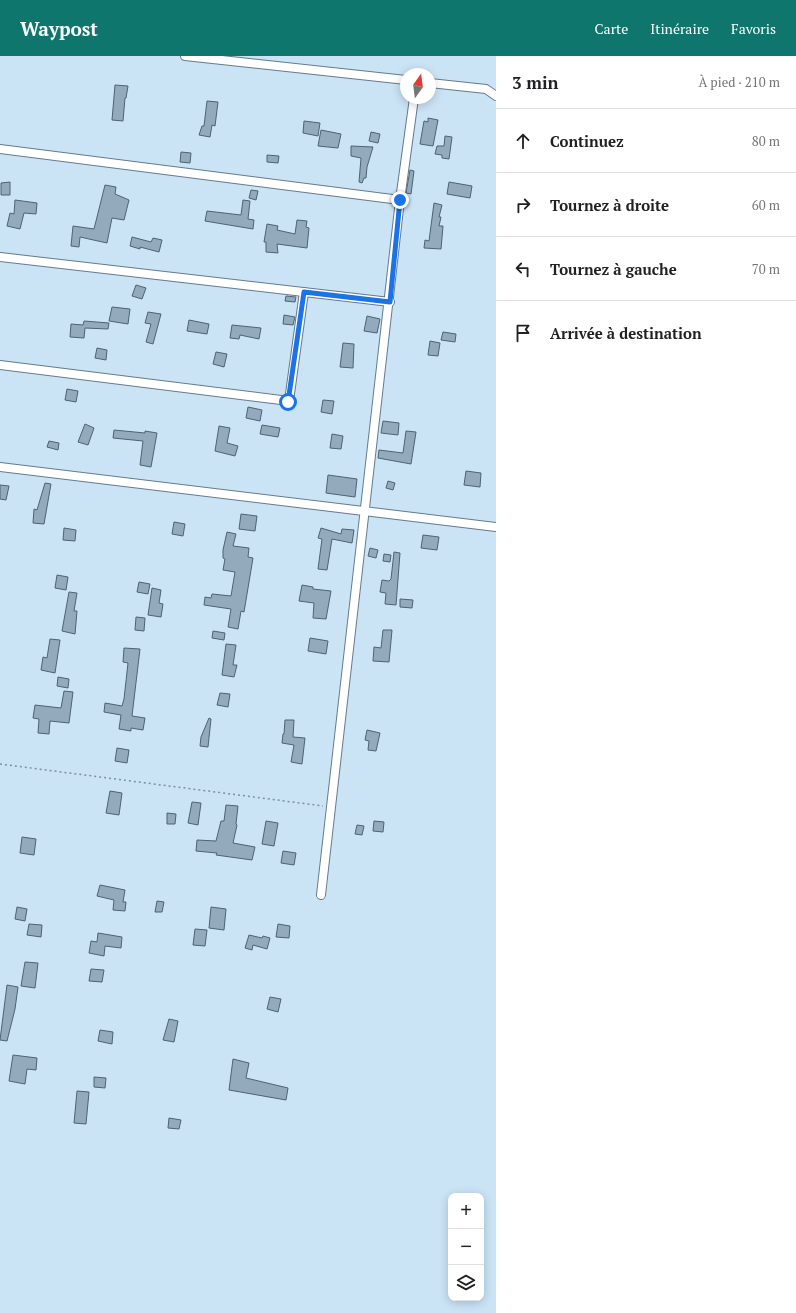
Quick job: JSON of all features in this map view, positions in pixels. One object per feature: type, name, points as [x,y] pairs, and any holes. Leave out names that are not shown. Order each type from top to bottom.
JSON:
[{"type":"street","points":[[185,56],[400,79]]},
{"type":"street","points":[[436,84],[486,89],[496,96]]},
{"type":"street","points":[[321,895],[390,302],[400,200],[413,104]]},
{"type":"street","points":[[0,149],[400,200]]},
{"type":"street","points":[[0,257],[390,302]]},
{"type":"street","points":[[0,365],[288,402],[304,292]]},
{"type":"street","points":[[0,467],[496,527]]},
{"type":"path","points":[[0,764],[331,806]]},
{"type":"building","points":[[115,85],[128,86],[125,98],[123,121],[112,120]]},
{"type":"building","points":[[207,101],[218,102],[215,126],[212,125],[210,137],[199,135],[202,126],[204,126]]},
{"type":"building","points":[[428,118],[438,120],[433,146],[420,144],[424,121],[428,122]]},
{"type":"building","points":[[304,121],[320,123],[318,136],[303,133]]},
{"type":"building","points":[[321,130],[341,134],[338,148],[318,146]]},
{"type":"building","points":[[371,132],[380,134],[378,143],[369,141]]},
{"type":"building","points":[[445,136],[452,137],[449,159],[442,158],[442,155],[435,154],[437,146],[444,146]]},
{"type":"building","points":[[351,146],[373,147],[367,167],[366,178],[364,178],[362,183],[359,182],[361,158],[351,156]]},
{"type":"building","points":[[181,152],[191,153],[190,163],[180,162]]},
{"type":"building","points":[[267,155],[279,156],[278,163],[267,162]]},
{"type":"building","points":[[410,170],[414,171],[411,194],[406,193]]},
{"type":"building","points":[[10,182],[10,195],[1,195],[1,183]]},
{"type":"building","points":[[449,182],[472,186],[470,198],[447,194]]},
{"type":"building","points":[[105,185],[116,187],[115,194],[129,200],[124,220],[112,218],[107,243],[80,237],[79,247],[71,246],[73,226],[94,229]]},
{"type":"building","points":[[251,190],[258,191],[256,200],[249,198]]},
{"type":"building","points":[[15,200],[37,203],[36,214],[24,213],[20,229],[7,226],[10,213],[14,214]]},
{"type":"building","points":[[243,200],[250,201],[248,219],[254,220],[253,229],[205,221],[207,211],[241,215]]},
{"type":"building","points":[[434,203],[442,205],[439,217],[441,217],[439,226],[443,226],[441,249],[424,248],[425,240],[429,241]]},
{"type":"building","points":[[297,220],[307,221],[306,227],[309,228],[307,248],[277,244],[278,253],[266,252],[266,242],[264,242],[267,224],[278,226],[277,230],[295,234]]},
{"type":"building","points":[[132,237],[151,242],[153,238],[162,240],[159,252],[130,246]]},
{"type":"building","points":[[136,285],[146,288],[142,299],[132,296]]},
{"type":"building","points":[[286,296],[296,297],[295,302],[285,301]]},
{"type":"building","points":[[112,307],[130,309],[128,324],[109,321]]},
{"type":"building","points":[[148,312],[161,314],[153,344],[146,342],[151,324],[145,323]]},
{"type":"building","points":[[284,315],[295,317],[293,325],[283,324]]},
{"type":"building","points":[[367,316],[380,319],[377,333],[364,331]]},
{"type":"building","points":[[189,320],[209,324],[207,334],[187,331]]},
{"type":"building","points":[[84,321],[109,323],[108,329],[85,328],[84,338],[70,337],[71,324],[83,325]]},
{"type":"building","points":[[232,325],[261,328],[259,339],[240,335],[239,339],[230,338]]},
{"type":"building","points":[[443,332],[456,334],[455,342],[441,340]]},
{"type":"building","points":[[430,341],[440,343],[438,356],[428,355]]},
{"type":"building","points":[[343,343],[354,344],[353,368],[340,367]]},
{"type":"building","points":[[97,348],[107,350],[106,360],[95,358]]},
{"type":"building","points":[[216,352],[227,354],[224,367],[213,364]]},
{"type":"building","points":[[67,389],[78,391],[76,402],[65,400]]},
{"type":"building","points":[[323,400],[334,401],[332,414],[321,412]]},
{"type":"building","points":[[248,407],[262,410],[260,421],[246,418]]},
{"type":"building","points":[[383,421],[399,423],[398,435],[381,433]]},
{"type":"building","points":[[85,424],[94,428],[88,445],[78,442]]},
{"type":"building","points":[[262,425],[280,428],[278,437],[260,434]]},
{"type":"building","points":[[219,426],[230,428],[227,443],[238,446],[235,456],[215,451]]},
{"type":"building","points":[[114,430],[157,433],[151,467],[140,465],[143,441],[113,438]]},
{"type":"building","points":[[406,431],[416,432],[411,464],[378,458],[379,450],[403,453]]},
{"type":"building","points":[[332,434],[343,436],[341,449],[330,448]]},
{"type":"building","points":[[49,441],[59,443],[58,450],[47,447]]},
{"type":"building","points":[[466,471],[481,473],[480,487],[464,485]]},
{"type":"building","points":[[328,475],[357,479],[355,497],[326,493]]},
{"type":"building","points":[[388,481],[395,483],[393,490],[386,488]]},
{"type":"building","points":[[45,483],[51,484],[44,524],[33,523],[34,509],[37,510]]},
{"type":"building","points":[[0,485],[9,486],[6,500],[0,499]]},
{"type":"building","points":[[241,514],[257,516],[255,531],[239,529]]},
{"type":"building","points":[[174,522],[185,524],[183,536],[172,534]]},
{"type":"building","points":[[64,528],[76,530],[75,541],[63,540]]},
{"type":"building","points":[[321,528],[341,534],[342,529],[354,530],[352,543],[332,539],[327,570],[318,569],[322,539],[318,538]]},
{"type":"building","points":[[227,532],[236,534],[233,546],[249,548],[248,557],[253,558],[244,612],[241,611],[238,629],[228,627],[231,609],[204,605],[205,597],[211,598],[212,594],[231,596],[235,572],[223,570],[225,559],[223,558],[223,550]]},
{"type":"building","points":[[423,535],[439,537],[437,550],[421,548]]},
{"type":"building","points":[[370,548],[378,550],[376,558],[368,556]]},
{"type":"building","points":[[394,552],[400,553],[396,605],[385,604],[386,593],[380,592],[382,580],[389,581],[391,579]]},
{"type":"building","points":[[384,554],[391,555],[390,562],[383,561]]},
{"type":"building","points":[[57,575],[68,577],[66,590],[55,588]]},
{"type":"building","points":[[139,582],[150,584],[148,594],[137,592]]},
{"type":"building","points":[[302,585],[313,587],[313,589],[331,591],[326,619],[313,618],[314,603],[299,601]]},
{"type":"building","points":[[152,588],[161,590],[159,603],[163,604],[161,617],[148,615]]},
{"type":"building","points":[[69,592],[77,593],[74,611],[77,611],[75,634],[62,631]]},
{"type":"building","points":[[400,599],[413,600],[412,608],[400,607]]},
{"type":"building","points":[[136,617],[145,618],[144,631],[135,630]]},
{"type":"building","points":[[383,630],[392,630],[389,662],[373,661],[374,647],[381,648]]},
{"type":"building","points":[[213,631],[225,633],[224,640],[212,638]]},
{"type":"building","points":[[310,638],[328,641],[326,654],[308,651]]},
{"type":"building","points":[[50,639],[60,640],[55,673],[41,670],[43,657],[47,658]]},
{"type":"building","points":[[226,644],[236,645],[233,665],[237,665],[234,677],[222,675]]},
{"type":"building","points":[[124,648],[140,649],[132,716],[145,718],[143,730],[131,728],[131,731],[119,729],[121,715],[104,712],[105,703],[122,706],[128,663],[123,662]]},
{"type":"building","points":[[58,677],[69,679],[68,688],[57,686]]},
{"type":"building","points":[[64,691],[73,692],[69,723],[50,721],[49,734],[38,733],[39,719],[33,718],[35,705],[61,708]]},
{"type":"building","points":[[220,693],[230,694],[228,707],[217,705]]},
{"type":"building","points":[[209,718],[211,719],[208,747],[200,746],[201,737]]},
{"type":"building","points":[[285,720],[294,720],[293,737],[305,738],[302,764],[291,762],[294,745],[282,743]]},
{"type":"building","points":[[367,730],[380,733],[376,751],[368,750],[369,741],[365,740]]},
{"type":"building","points":[[117,748],[129,750],[127,763],[115,761]]},
{"type":"building","points":[[110,791],[122,793],[119,815],[106,813]]},
{"type":"building","points":[[192,802],[201,803],[198,825],[188,823]]},
{"type":"building","points":[[226,805],[238,806],[237,825],[233,843],[255,847],[252,860],[216,855],[217,853],[196,851],[197,840],[216,841],[221,821],[224,821]]},
{"type":"building","points":[[167,813],[176,814],[175,824],[167,824]]},
{"type":"building","points":[[266,821],[278,823],[274,846],[262,844]]},
{"type":"building","points":[[374,821],[384,822],[383,832],[373,831]]},
{"type":"building","points":[[357,825],[364,826],[362,835],[355,834]]},
{"type":"building","points":[[22,837],[36,839],[34,855],[20,853]]},
{"type":"building","points":[[283,851],[296,853],[294,865],[281,863]]},
{"type":"building","points":[[100,885],[125,890],[123,902],[126,902],[125,911],[113,910],[114,900],[97,896]]},
{"type":"building","points":[[157,901],[164,902],[162,912],[155,912]]},
{"type":"building","points":[[17,907],[27,909],[25,921],[15,919]]},
{"type":"building","points":[[211,907],[226,909],[224,930],[209,928]]},
{"type":"building","points":[[29,924],[42,925],[41,937],[27,935]]},
{"type":"building","points":[[278,924],[290,926],[289,938],[276,937]]},
{"type":"building","points":[[195,929],[207,930],[205,946],[193,945]]},
{"type":"building","points":[[98,933],[122,937],[121,948],[105,946],[104,956],[89,953],[91,941],[97,942]]},
{"type":"building","points":[[249,935],[270,938],[267,949],[253,945],[252,950],[245,948]]},
{"type":"building","points":[[25,962],[38,963],[35,988],[21,986]]},
{"type":"building","points":[[91,969],[104,970],[102,982],[89,981]]},
{"type":"building","points":[[7,985],[18,987],[15,1009],[7,1041],[0,1040]]},
{"type":"building","points":[[270,997],[281,999],[278,1012],[267,1009]]},
{"type":"building","points":[[169,1019],[178,1021],[174,1042],[163,1040]]},
{"type":"building","points":[[100,1030],[113,1032],[112,1044],[98,1041]]},
{"type":"building","points":[[13,1055],[37,1058],[36,1070],[27,1069],[25,1084],[9,1081]]},
{"type":"building","points":[[233,1059],[249,1063],[246,1078],[288,1088],[286,1100],[229,1090]]},
{"type":"building","points":[[94,1077],[106,1078],[105,1088],[94,1087]]},
{"type":"building","points":[[77,1091],[89,1092],[86,1124],[74,1123]]},
{"type":"building","points":[[169,1118],[181,1120],[179,1129],[168,1128]]},
{"type":"route","points":[[288,402],[304,292],[390,302],[400,200]]}]
